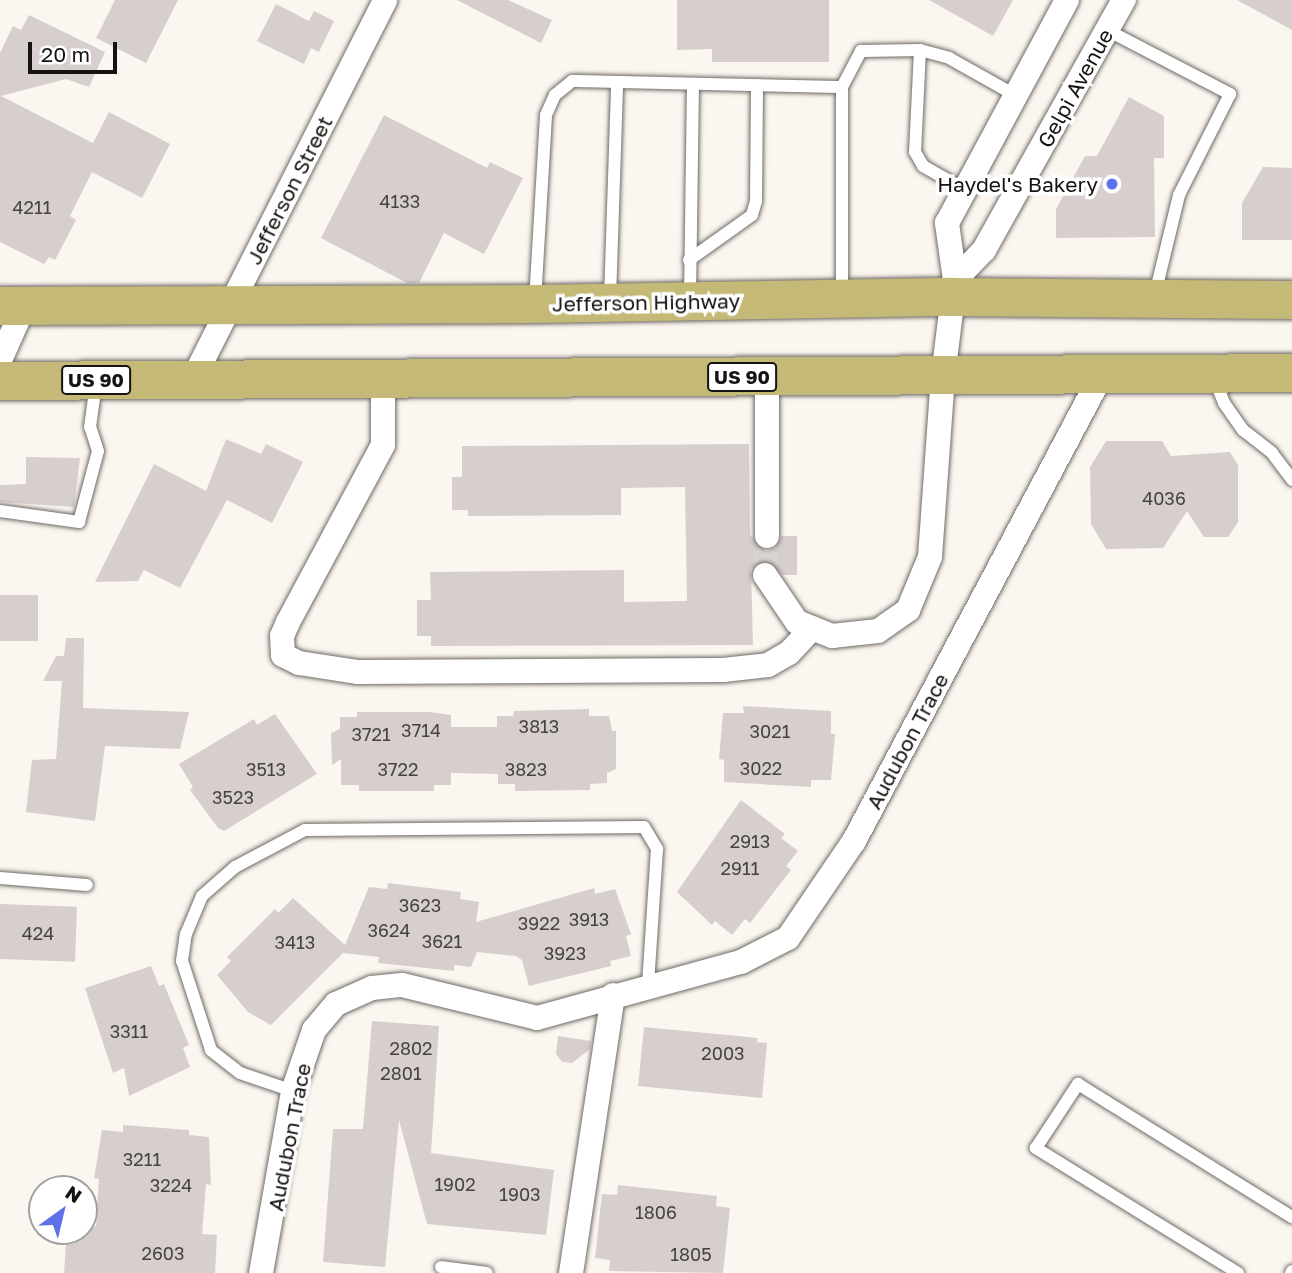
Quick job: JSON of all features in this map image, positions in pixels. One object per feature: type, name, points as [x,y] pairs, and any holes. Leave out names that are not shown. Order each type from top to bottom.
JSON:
[{"type":"main road","name":"Jefferson Highway","points":[[12,306],[230,307],[689,302],[842,299],[954,288],[1153,301],[1292,300]]},
{"type":"main road","name":"US 90","points":[[0,381],[1292,373]]},
{"type":"street","name":"Jefferson Street","points":[[192,381],[385,0]]},
{"type":"street","points":[[765,575],[797,622],[832,636],[878,631],[908,610],[930,557],[943,376],[954,288],[947,223],[1067,0]]},
{"type":"street","name":"Gelpi Avenue","points":[[954,288],[984,250],[1124,0]]},
{"type":"street","points":[[0,360],[12,306]]},
{"type":"street","name":"Audubon Trace","points":[[261,1273],[293,1091],[314,1030],[336,1004],[372,988],[402,985],[537,1018],[741,962],[789,938],[854,841],[1102,374]]},
{"type":"street","points":[[767,377],[767,536]]},
{"type":"street","points":[[383,380],[383,445],[288,622],[282,636],[283,655],[299,663],[358,672],[622,673],[768,665],[789,653],[812,628]]},
{"type":"street","points":[[571,1273],[613,995]]},
{"type":"lane","points":[[1107,30],[1230,94],[1179,195],[1153,301]]},
{"type":"lane","points":[[919,50],[915,152],[923,166],[965,190]]},
{"type":"lane","points":[[842,299],[842,87],[861,51],[919,50],[949,58],[1014,96]]},
{"type":"lane","points":[[535,304],[546,116],[555,95],[572,81],[842,87]]},
{"type":"lane","points":[[609,303],[617,83]]},
{"type":"lane","points":[[689,302],[693,84]]},
{"type":"lane","points":[[690,260],[752,215],[756,201],[757,85]]},
{"type":"lane","points":[[1213,373],[1224,403],[1243,430],[1272,453],[1292,480]]},
{"type":"lane","points":[[0,511],[79,522],[98,451],[90,427],[96,380]]},
{"type":"lane","points":[[293,1091],[240,1073],[211,1050],[182,961],[186,934],[202,896],[235,867],[305,830],[644,827],[657,849],[648,986]]},
{"type":"lane","points":[[0,878],[87,885]]},
{"type":"lane","points":[[1238,1273],[1036,1149],[1078,1084],[1292,1217]]},
{"type":"lane","points":[[441,1268],[487,1273]]},
{"type":"building","points":[[115,0],[178,0],[146,63],[96,38]]},
{"type":"building","points":[[457,0],[508,0],[552,20],[541,43]]},
{"type":"building","points":[[677,0],[829,0],[829,62],[712,62],[712,49],[677,50]]},
{"type":"building","points":[[929,0],[1013,0],[993,36]]},
{"type":"building","points":[[1237,0],[1292,0],[1292,30]]},
{"type":"building","points":[[276,4],[309,21],[314,11],[334,21],[319,52],[311,48],[304,64],[257,41]]},
{"type":"building","points":[[29,15],[105,52],[89,87],[66,79],[1,96],[93,143],[109,112],[170,144],[142,198],[92,172],[70,216],[76,220],[55,260],[49,257],[44,264],[0,242],[0,53],[13,26],[21,30]]},
{"type":"building","name":"Haydel's Bakery","points":[[1129,97],[1164,116],[1164,158],[1154,158],[1155,237],[1056,238],[1056,209],[1085,156],[1097,156]]},
{"type":"building","points":[[384,115],[487,168],[490,162],[523,178],[484,254],[444,233],[419,283],[407,283],[321,238]]},
{"type":"building","points":[[1263,167],[1292,168],[1292,240],[1242,240],[1242,203]]},
{"type":"building","points":[[226,439],[261,454],[266,444],[303,462],[272,523],[227,500],[180,588],[144,570],[138,581],[95,582],[154,464],[206,491]]},
{"type":"building","points":[[1106,441],[1162,441],[1171,456],[1230,452],[1238,465],[1238,522],[1228,537],[1204,537],[1187,511],[1163,548],[1106,549],[1091,524],[1090,467]]},
{"type":"building","points":[[749,444],[750,535],[766,551],[775,548],[782,536],[797,536],[797,575],[783,575],[765,560],[751,569],[753,645],[431,646],[431,636],[417,636],[417,600],[431,600],[430,572],[624,570],[624,602],[687,601],[685,487],[621,488],[621,515],[468,516],[468,510],[452,510],[452,477],[462,477],[462,446]]},
{"type":"building","points":[[26,457],[80,458],[74,507],[0,502],[0,485],[26,484]]},
{"type":"building","points":[[0,595],[38,595],[38,641],[0,641]]},
{"type":"building","points":[[66,638],[84,638],[83,708],[189,712],[180,749],[105,746],[95,821],[26,812],[32,760],[56,759],[62,681],[43,681],[56,656],[64,656]]},
{"type":"building","points":[[743,706],[831,711],[831,734],[835,734],[831,780],[811,780],[811,787],[724,782],[724,760],[719,759],[723,713],[744,713]]},
{"type":"building","points":[[589,709],[589,716],[609,716],[612,731],[616,731],[616,769],[607,773],[607,783],[590,784],[590,790],[515,791],[515,784],[498,784],[498,774],[451,773],[451,785],[434,785],[434,791],[359,791],[359,785],[341,785],[341,759],[332,765],[331,733],[340,729],[340,717],[357,717],[357,712],[430,712],[451,715],[451,727],[497,727],[497,716],[513,716],[514,711]]},
{"type":"building","points":[[275,714],[317,774],[224,831],[218,828],[190,790],[193,787],[179,764],[254,719],[257,725]]},
{"type":"building","points":[[741,800],[785,834],[781,838],[798,851],[786,866],[791,870],[750,923],[745,919],[732,935],[715,921],[712,925],[677,892]]},
{"type":"building","points":[[388,883],[461,892],[460,899],[479,902],[476,922],[594,888],[595,894],[615,889],[631,934],[626,936],[631,956],[610,961],[611,966],[529,986],[522,960],[516,956],[477,952],[471,967],[454,965],[454,971],[378,963],[379,957],[343,953],[271,1025],[248,1012],[217,975],[231,961],[227,957],[275,909],[278,913],[293,898],[345,945],[369,887],[387,889]]},
{"type":"building","points":[[0,904],[77,907],[75,962],[0,959]]},
{"type":"building","points":[[151,966],[159,986],[164,984],[189,1045],[183,1048],[190,1067],[129,1096],[124,1068],[113,1073],[85,988]]},
{"type":"building","points":[[372,1021],[439,1026],[431,1153],[554,1170],[546,1235],[427,1224],[399,1120],[385,1267],[323,1262],[333,1129],[363,1129]]},
{"type":"building","points":[[644,1027],[758,1038],[757,1042],[767,1043],[762,1098],[638,1086]]},
{"type":"building","points":[[558,1036],[591,1041],[590,1049],[572,1063],[562,1062],[556,1054]]},
{"type":"building","points":[[123,1125],[189,1130],[189,1135],[209,1137],[211,1185],[206,1184],[202,1234],[217,1235],[215,1273],[64,1273],[66,1245],[98,1245],[99,1179],[98,1175],[94,1175],[102,1130],[123,1132]]},
{"type":"building","points":[[618,1185],[717,1196],[716,1206],[730,1208],[723,1273],[609,1271],[610,1260],[595,1258],[602,1194],[617,1195]]},
{"type":"tunnel","points":[[765,575],[767,536]]},
{"type":"place","name":"Haydel's Bakery","points":[[1112,184]]}]
